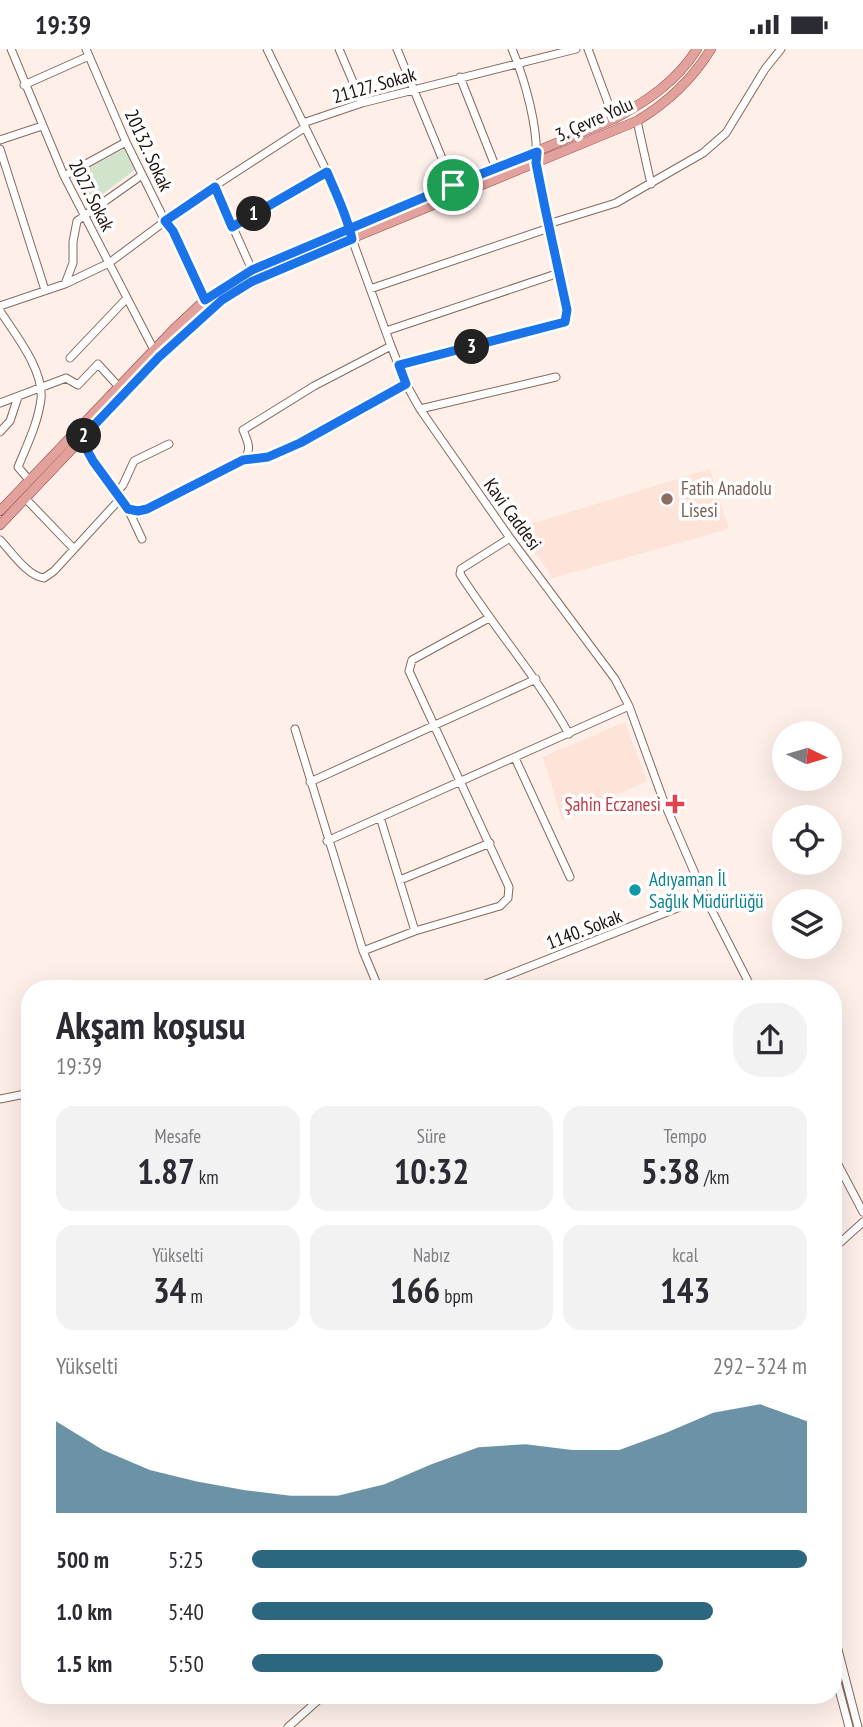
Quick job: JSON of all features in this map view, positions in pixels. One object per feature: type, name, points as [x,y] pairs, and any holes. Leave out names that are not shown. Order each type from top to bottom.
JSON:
[{"type":"main road","name":"3. Çevre Yolu","points":[[0,526],[159,357],[222,300],[251,282],[453,185],[614,119],[668,84],[689,62],[697,49]]},
{"type":"main road","name":"3. Çevre Yolu","points":[[0,512],[205,300],[252,270],[536,163],[638,121],[683,87],[711,49]]},
{"type":"street","name":"2027. Sokak","points":[[11,49],[41,127],[83,217],[154,350]]},
{"type":"street","name":"Kavi Caddesi","points":[[267,49],[327,172],[406,384],[420,409],[510,538],[610,670],[629,706],[664,802],[705,897],[747,980]]},
{"type":"street","points":[[339,49],[362,103]]},
{"type":"street","points":[[397,49],[453,185]]},
{"type":"street","points":[[399,365],[565,322],[567,310],[536,163],[537,152],[518,64],[512,49]]},
{"type":"street","name":"21127. Sokak","points":[[0,308],[65,284],[109,263],[303,126],[362,103],[576,49]]},
{"type":"street","points":[[588,49],[614,119]]},
{"type":"street","points":[[370,289],[616,203],[651,184],[703,153],[726,133],[765,69],[781,49]]},
{"type":"street","points":[[24,85],[87,53]]},
{"type":"street","name":"20132. Sokak","points":[[87,53],[126,142],[165,221],[173,231],[205,300]]},
{"type":"street","points":[[460,77],[496,168]]},
{"type":"street","points":[[638,121],[651,184]]},
{"type":"street","points":[[0,140],[41,127]]},
{"type":"street","points":[[64,176],[126,142]]},
{"type":"street","points":[[0,149],[45,290]]},
{"type":"street","points":[[232,227],[327,172]]},
{"type":"street","points":[[65,284],[73,263],[77,221],[142,175]]},
{"type":"street","points":[[215,187],[252,270]]},
{"type":"street","points":[[386,331],[559,273]]},
{"type":"street","points":[[70,358],[127,298]]},
{"type":"street","points":[[0,308],[28,352],[41,388],[36,423],[19,467],[29,480]]},
{"type":"street","points":[[243,460],[249,453],[250,445],[243,430],[314,386],[391,346]]},
{"type":"street","points":[[0,392],[1,403],[66,378],[78,385],[98,364],[119,387]]},
{"type":"street","points":[[420,409],[556,377]]},
{"type":"street","points":[[128,509],[147,509],[243,460],[268,457],[300,443],[406,384]]},
{"type":"street","points":[[0,432],[10,421],[18,397]]},
{"type":"street","points":[[81,439],[93,461],[128,509],[142,539]]},
{"type":"street","points":[[0,540],[30,571],[38,578],[44,579],[74,549],[118,496],[134,461],[169,444]]},
{"type":"street","points":[[25,498],[74,549]]},
{"type":"street","points":[[510,538],[461,569],[460,574],[489,618],[536,679],[569,734]]},
{"type":"street","points":[[363,951],[415,931],[500,906],[507,901],[509,887],[410,674],[410,663],[489,618]]},
{"type":"street","points":[[310,782],[536,679]]},
{"type":"street","points":[[327,841],[629,706]]},
{"type":"street","points":[[295,729],[327,841],[375,980]]},
{"type":"street","points":[[514,758],[570,877]]},
{"type":"street","points":[[380,817],[415,931]]},
{"type":"street","points":[[400,880],[490,843]]},
{"type":"street","name":"1140. Sokak","points":[[496,980],[705,897]]},
{"type":"street","points":[[0,1099],[21,1095]]},
{"type":"street","points":[[842,1171],[863,1212]]},
{"type":"street","points":[[842,1241],[863,1222]]},
{"type":"street","points":[[842,1665],[858,1727]]},
{"type":"street","points":[[842,1701],[849,1727]]},
{"type":"street","points":[[288,1727],[314,1704]]},
{"type":"shaded area","name":"Fatih Anadolu Lisesi","points":[[710,469],[729,529],[553,578],[518,528]]},
{"type":"shaded area","points":[[625,722],[647,781],[562,820],[543,757]]},
{"type":"green space","points":[[126,148],[136,169],[88,205],[77,174]]},
{"type":"place","name":"Fatih Anadolu Lisesi","points":[[667,499]]},
{"type":"place","name":"Şahin Eczanesi","points":[[675,804]]},
{"type":"place","name":"Adıyaman İl Sağlık Müdürlüğü","points":[[635,890]]},
{"type":"route","points":[[453,185],[350,229],[293,251],[241,275],[205,300],[173,231],[165,221],[215,187],[232,227],[327,172],[350,229],[352,239],[274,271],[222,300],[159,357],[81,439],[93,461],[128,509],[147,509],[243,460],[268,457],[300,443],[406,384],[399,365],[565,322],[567,310],[536,163],[537,152],[453,185]]}]
